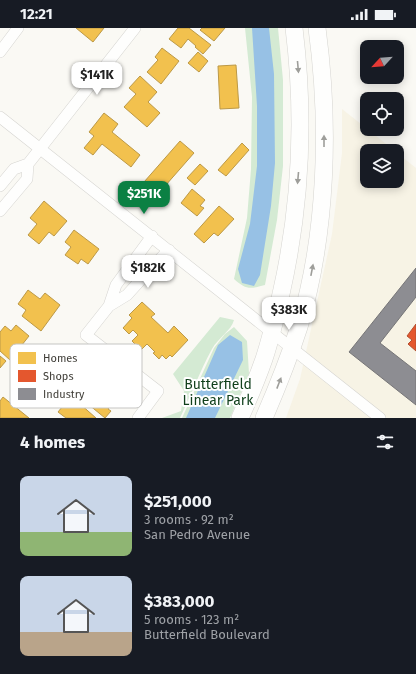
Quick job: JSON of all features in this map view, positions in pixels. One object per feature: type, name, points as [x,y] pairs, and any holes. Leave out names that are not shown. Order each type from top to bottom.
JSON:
[{"type":"main road","points":[[240,418],[264,358],[284,279],[291,243],[299,167],[300,93],[294,28]]},
{"type":"main road","points":[[264,418],[292,348],[299,326],[308,290],[319,228],[324,145],[324,100],[317,28]]},
{"type":"street","points":[[0,52],[18,28]]},
{"type":"street","points":[[0,186],[14,169],[28,164],[135,28]]},
{"type":"street","points":[[0,117],[380,418]]},
{"type":"street","points":[[0,211],[27,180],[28,164]]},
{"type":"street","points":[[98,344],[86,335],[109,306],[116,285],[152,236]]},
{"type":"street","points":[[109,306],[127,295],[169,250]]},
{"type":"street","points":[[138,418],[158,391],[142,379]]},
{"type":"shaded area","points":[[342,109],[360,123],[360,136],[376,136],[386,144],[360,144],[360,188],[404,188],[404,159],[416,168],[416,418],[286,418],[300,379],[332,234],[342,153]]},
{"type":"green space","points":[[245,28],[278,28],[283,80],[283,166],[277,220],[265,285],[252,288],[245,287],[234,279],[247,218],[251,169],[252,97]]},
{"type":"green space","points":[[220,317],[234,320],[230,328],[212,349],[180,418],[162,418],[181,411],[184,391],[173,374]]},
{"type":"green space","name":"Butterfield Linear Park","points":[[234,327],[247,341],[249,374],[230,418],[182,418],[214,348],[225,334]]},
{"type":"water","points":[[252,28],[269,28],[274,74],[275,163],[271,206],[260,275],[254,286],[242,283],[238,269],[250,224],[257,166],[257,106]]},
{"type":"water","name":"Butterfield Linear Park","points":[[230,335],[242,342],[243,360],[215,418],[186,418],[218,345]]},
{"type":"building: Homes","points":[[76,28],[104,28],[93,42]]},
{"type":"building: Homes","points":[[178,28],[189,28],[211,45],[203,54],[188,39],[181,48],[169,39]]},
{"type":"building: Homes","points":[[202,28],[225,28],[214,41],[200,30]]},
{"type":"building: Homes","points":[[162,48],[179,61],[161,84],[147,72],[158,60],[155,57]]},
{"type":"building: Homes","points":[[198,52],[208,61],[199,72],[188,63]]},
{"type":"building: Homes","points":[[236,65],[239,108],[220,109],[218,66]]},
{"type":"building: Homes","points":[[140,76],[157,92],[148,102],[160,113],[147,127],[124,107],[136,94],[129,88]]},
{"type":"building: Homes","points":[[104,113],[118,124],[112,132],[140,155],[131,167],[102,144],[93,155],[84,148],[94,136],[89,132]]},
{"type":"building: Homes","points":[[180,141],[194,153],[151,202],[137,190]]},
{"type":"building: Homes","points":[[242,143],[249,150],[226,176],[218,170]]},
{"type":"building: Homes","points":[[200,164],[208,171],[195,185],[187,178]]},
{"type":"building: Homes","points":[[192,189],[205,200],[200,206],[204,208],[197,216],[181,203]]},
{"type":"building: Homes","points":[[44,201],[67,221],[54,236],[49,232],[39,244],[28,235],[37,224],[30,218]]},
{"type":"building: Homes","points":[[219,206],[234,219],[218,236],[214,233],[204,243],[194,234]]},
{"type":"building: Homes","points":[[74,230],[99,249],[88,264],[81,259],[78,264],[65,255],[71,247],[65,242]]},
{"type":"building: Homes","points":[[28,290],[40,299],[45,293],[60,305],[41,331],[22,316],[26,310],[18,304]]},
{"type":"building: Homes","points":[[142,302],[155,314],[151,317],[168,333],[174,326],[188,340],[172,357],[170,355],[166,359],[162,355],[159,359],[153,353],[155,352],[147,344],[142,349],[142,344],[135,344],[132,341],[138,335],[133,330],[129,334],[123,328],[132,318],[129,315]]},
{"type":"building: Homes","points":[[16,325],[29,336],[23,344],[10,344],[10,360],[0,351],[0,332],[5,326],[11,331]]},
{"type":"building: Homes","points":[[0,356],[6,361],[0,368]]},
{"type":"building: Homes","points":[[3,397],[10,403],[10,408],[17,408],[29,418],[0,418],[0,401]]},
{"type":"building: Homes","points":[[61,408],[85,408],[96,418],[66,418],[58,412]]},
{"type":"building: Homes","points":[[93,408],[109,408],[108,409],[111,411],[105,418]]},
{"type":"building: Shops","points":[[416,324],[416,351],[408,344],[412,340],[407,336]]},
{"type":"building: Industry","points":[[416,268],[416,297],[380,343],[416,371],[416,405],[349,352]]}]
